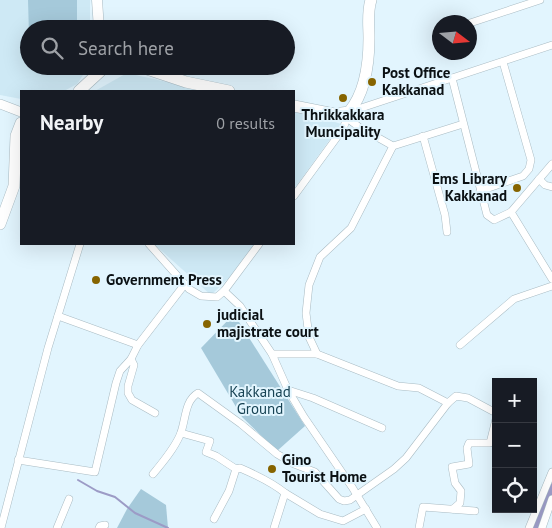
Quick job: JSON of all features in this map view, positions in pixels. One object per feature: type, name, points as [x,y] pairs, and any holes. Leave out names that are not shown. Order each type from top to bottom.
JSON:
[{"type":"main road","points":[[97,0],[99,20]]},
{"type":"main road","points":[[295,106],[348,115],[357,102],[365,78],[371,0]]},
{"type":"main road","points":[[80,90],[96,75]]},
{"type":"main road","points":[[163,75],[224,90]]},
{"type":"main road","points":[[0,224],[18,188],[16,136],[20,126]]},
{"type":"street","points":[[477,21],[540,0]]},
{"type":"street","points":[[348,115],[552,45]]},
{"type":"street","points":[[480,191],[523,176],[530,165],[503,62]]},
{"type":"street","points":[[452,78],[480,191],[489,218],[494,220],[511,212],[552,164]]},
{"type":"street","points":[[0,104],[20,112]]},
{"type":"street","points":[[348,115],[359,127],[393,146]]},
{"type":"street","points":[[295,195],[343,129],[348,115]]},
{"type":"street","points":[[317,354],[309,337],[306,313],[309,285],[320,257],[351,228],[393,146],[463,124]]},
{"type":"street","points":[[423,136],[445,215],[447,232]]},
{"type":"street","points":[[539,179],[552,187]]},
{"type":"street","points":[[511,212],[552,279]]},
{"type":"street","points":[[0,528],[48,348],[80,245]]},
{"type":"street","points":[[150,245],[189,289],[201,296],[216,297],[224,291],[258,245]]},
{"type":"street","points":[[18,460],[95,472],[120,371],[131,359],[138,345],[184,284]]},
{"type":"street","points":[[460,345],[514,299],[552,286]]},
{"type":"street","points":[[224,291],[240,306],[272,354],[288,390],[304,417],[377,528]]},
{"type":"street","points":[[58,316],[138,345]]},
{"type":"street","points":[[272,354],[317,354],[398,386],[419,388],[448,403]]},
{"type":"street","points":[[131,359],[134,365],[128,386],[128,394],[132,400],[155,413]]},
{"type":"street","points":[[288,390],[313,398],[382,428]]},
{"type":"street","points":[[153,474],[174,447],[181,433],[190,399],[198,393],[241,424],[277,454],[294,464],[315,472],[339,499],[344,501],[350,500],[394,469],[406,458],[448,403],[456,396],[468,398],[492,411]]},
{"type":"street","points":[[453,509],[460,502],[461,491],[454,483],[452,467],[469,464],[468,443],[490,443],[495,423]]},
{"type":"street","points":[[181,433],[210,442],[206,452],[216,456],[236,470],[240,468],[247,471],[320,514],[343,521],[366,509]]},
{"type":"street","points":[[214,519],[229,491],[236,470]]},
{"type":"street","points":[[529,528],[552,472]]},
{"type":"street","points":[[274,528],[285,493]]},
{"type":"street","points":[[57,528],[69,499]]},
{"type":"street","points":[[542,528],[552,499]]},
{"type":"street","points":[[419,528],[423,507],[475,511]]},
{"type":"street","points":[[367,528],[372,519]]},
{"type":"shaded area","points":[[0,0],[90,0],[90,20],[20,20],[20,75],[83,75],[77,84],[66,90],[20,90],[20,99],[0,95]]},
{"type":"shaded area","points":[[123,75],[136,75],[203,90],[97,90]]},
{"type":"shaded area","points":[[295,111],[341,124],[295,188]]},
{"type":"shaded area","points":[[155,245],[254,245],[234,273],[211,295]]},
{"type":"green space","points":[[28,0],[77,0],[77,20],[29,20]]},
{"type":"green space","name":"Kakkanad Ground","points":[[234,314],[305,426],[277,451],[242,417],[201,348]]},
{"type":"green space","points":[[141,489],[166,505],[168,528],[117,528]]},
{"type":"waterway","points":[[78,480],[97,491],[115,497],[135,513],[168,528]]},
{"type":"waterway","points":[[535,528],[552,487]]},
{"type":"place","name":"Post Office Kakkanad","points":[[372,82]]},
{"type":"place","name":"Thrikkakkara Muncipality","points":[[343,98]]},
{"type":"place","name":"Ems Library Kakkanad","points":[[517,188]]},
{"type":"place","name":"Government Press","points":[[96,280]]},
{"type":"place","name":"judicial majistrate court","points":[[207,324]]},
{"type":"place","name":"Gino Tourist Home","points":[[272,469]]}]
